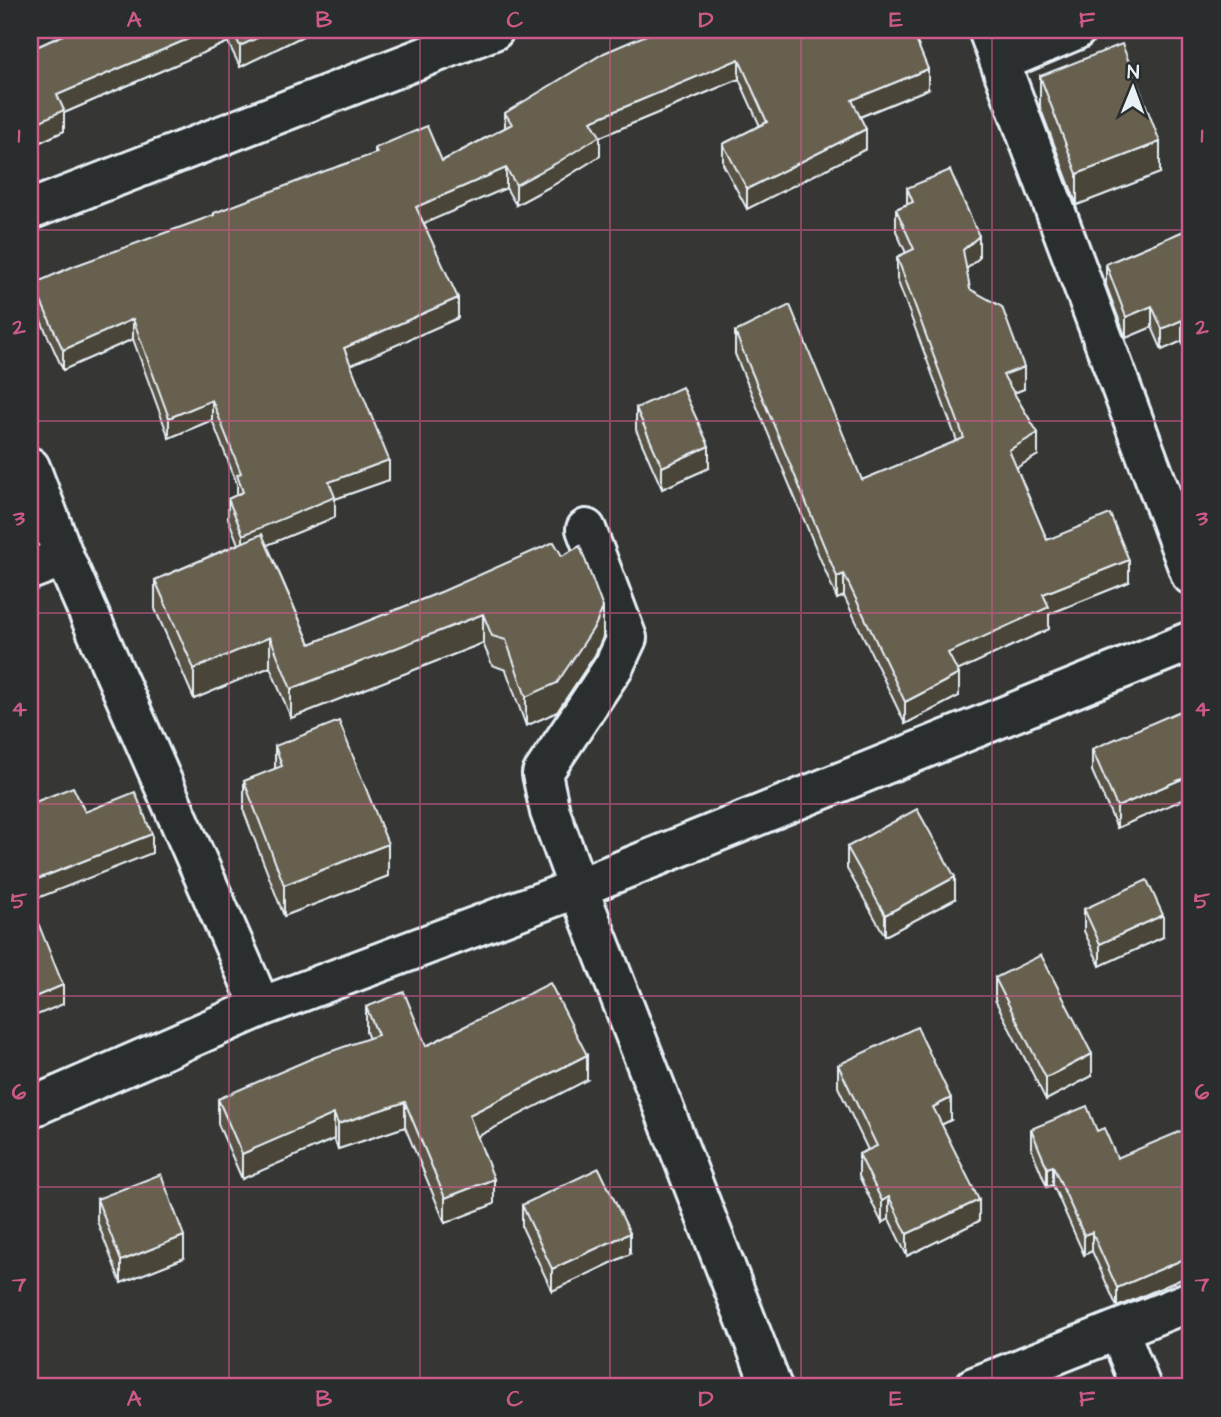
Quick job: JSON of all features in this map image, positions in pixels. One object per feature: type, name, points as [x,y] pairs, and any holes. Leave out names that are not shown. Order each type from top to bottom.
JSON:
[{"type":"street","points":[[30,210],[494,30]]},
{"type":"street","points":[[1076,30],[994,46],[1191,575]]},
{"type":"street","points":[[30,467],[47,563],[261,1007]]},
{"type":"street","points":[[586,529],[627,638],[614,666],[542,774],[550,812],[772,1387]]},
{"type":"street","points":[[30,1108],[261,1007],[578,888],[1191,641]]},
{"type":"street","points":[[974,1387],[1191,1301]]},
{"type":"street","points":[[1119,1331],[1141,1387]]},
{"type":"building","points":[[74,30],[209,30],[57,95],[64,110],[30,126],[30,50]]},
{"type":"building","points":[[232,30],[274,30],[240,46]]},
{"type":"building","points":[[658,30],[912,30],[928,69],[852,100],[866,129],[747,189],[723,144],[767,122],[739,59],[591,121],[600,136],[516,185],[506,168],[416,207],[458,298],[344,348],[389,460],[329,482],[335,497],[243,535],[228,499],[243,492],[237,475],[241,473],[212,400],[169,418],[133,319],[63,350],[33,284],[74,266],[377,153],[375,148],[427,126],[442,161],[512,124],[505,113],[604,53]]},
{"type":"building","points":[[1122,44],[1160,142],[1077,174],[1040,76]]},
{"type":"building","points":[[950,170],[979,236],[963,250],[970,289],[1002,307],[1024,367],[1003,375],[1038,433],[1009,450],[1047,540],[1110,514],[1129,560],[1043,594],[1049,607],[948,653],[959,674],[905,702],[844,574],[837,577],[735,332],[790,305],[862,480],[964,438],[897,257],[914,249],[896,209],[913,202],[907,188]]},
{"type":"building","points":[[1191,228],[1191,336],[1189,337],[1182,320],[1162,329],[1152,306],[1126,317],[1106,264]]},
{"type":"building","points":[[682,387],[709,446],[662,467],[636,408]]},
{"type":"building","points":[[262,534],[310,644],[441,592],[554,542],[562,556],[580,546],[603,608],[595,626],[557,683],[526,697],[506,640],[492,636],[483,614],[291,689],[270,637],[194,669],[155,580]]},
{"type":"building","points":[[1180,711],[1191,737],[1191,775],[1117,807],[1092,749]]},
{"type":"building","points":[[339,721],[388,844],[284,885],[244,781],[282,766],[275,746]]},
{"type":"building","points":[[73,787],[85,812],[135,792],[152,834],[30,882],[30,804]]},
{"type":"building","points":[[917,809],[955,877],[885,915],[847,847]]},
{"type":"building","points":[[1147,880],[1163,915],[1100,944],[1084,909]]},
{"type":"building","points":[[30,903],[63,985],[30,999]]},
{"type":"building","points":[[1041,955],[1092,1054],[1046,1078],[995,978]]},
{"type":"building","points":[[550,983],[587,1055],[469,1115],[494,1179],[445,1198],[405,1102],[338,1124],[334,1114],[242,1154],[218,1099],[315,1057],[378,1035],[366,1007],[404,992],[426,1046]]},
{"type":"building","points":[[917,1027],[951,1098],[933,1107],[979,1200],[907,1234],[889,1197],[882,1201],[859,1154],[877,1146],[838,1065]]},
{"type":"building","points":[[1087,1106],[1097,1131],[1104,1128],[1117,1158],[1191,1127],[1191,1256],[1117,1288],[1092,1232],[1084,1235],[1053,1166],[1047,1168],[1031,1129]]},
{"type":"building","points":[[599,1168],[630,1233],[552,1269],[522,1205]]},
{"type":"building","points":[[161,1174],[184,1236],[121,1261],[97,1199]]}]
